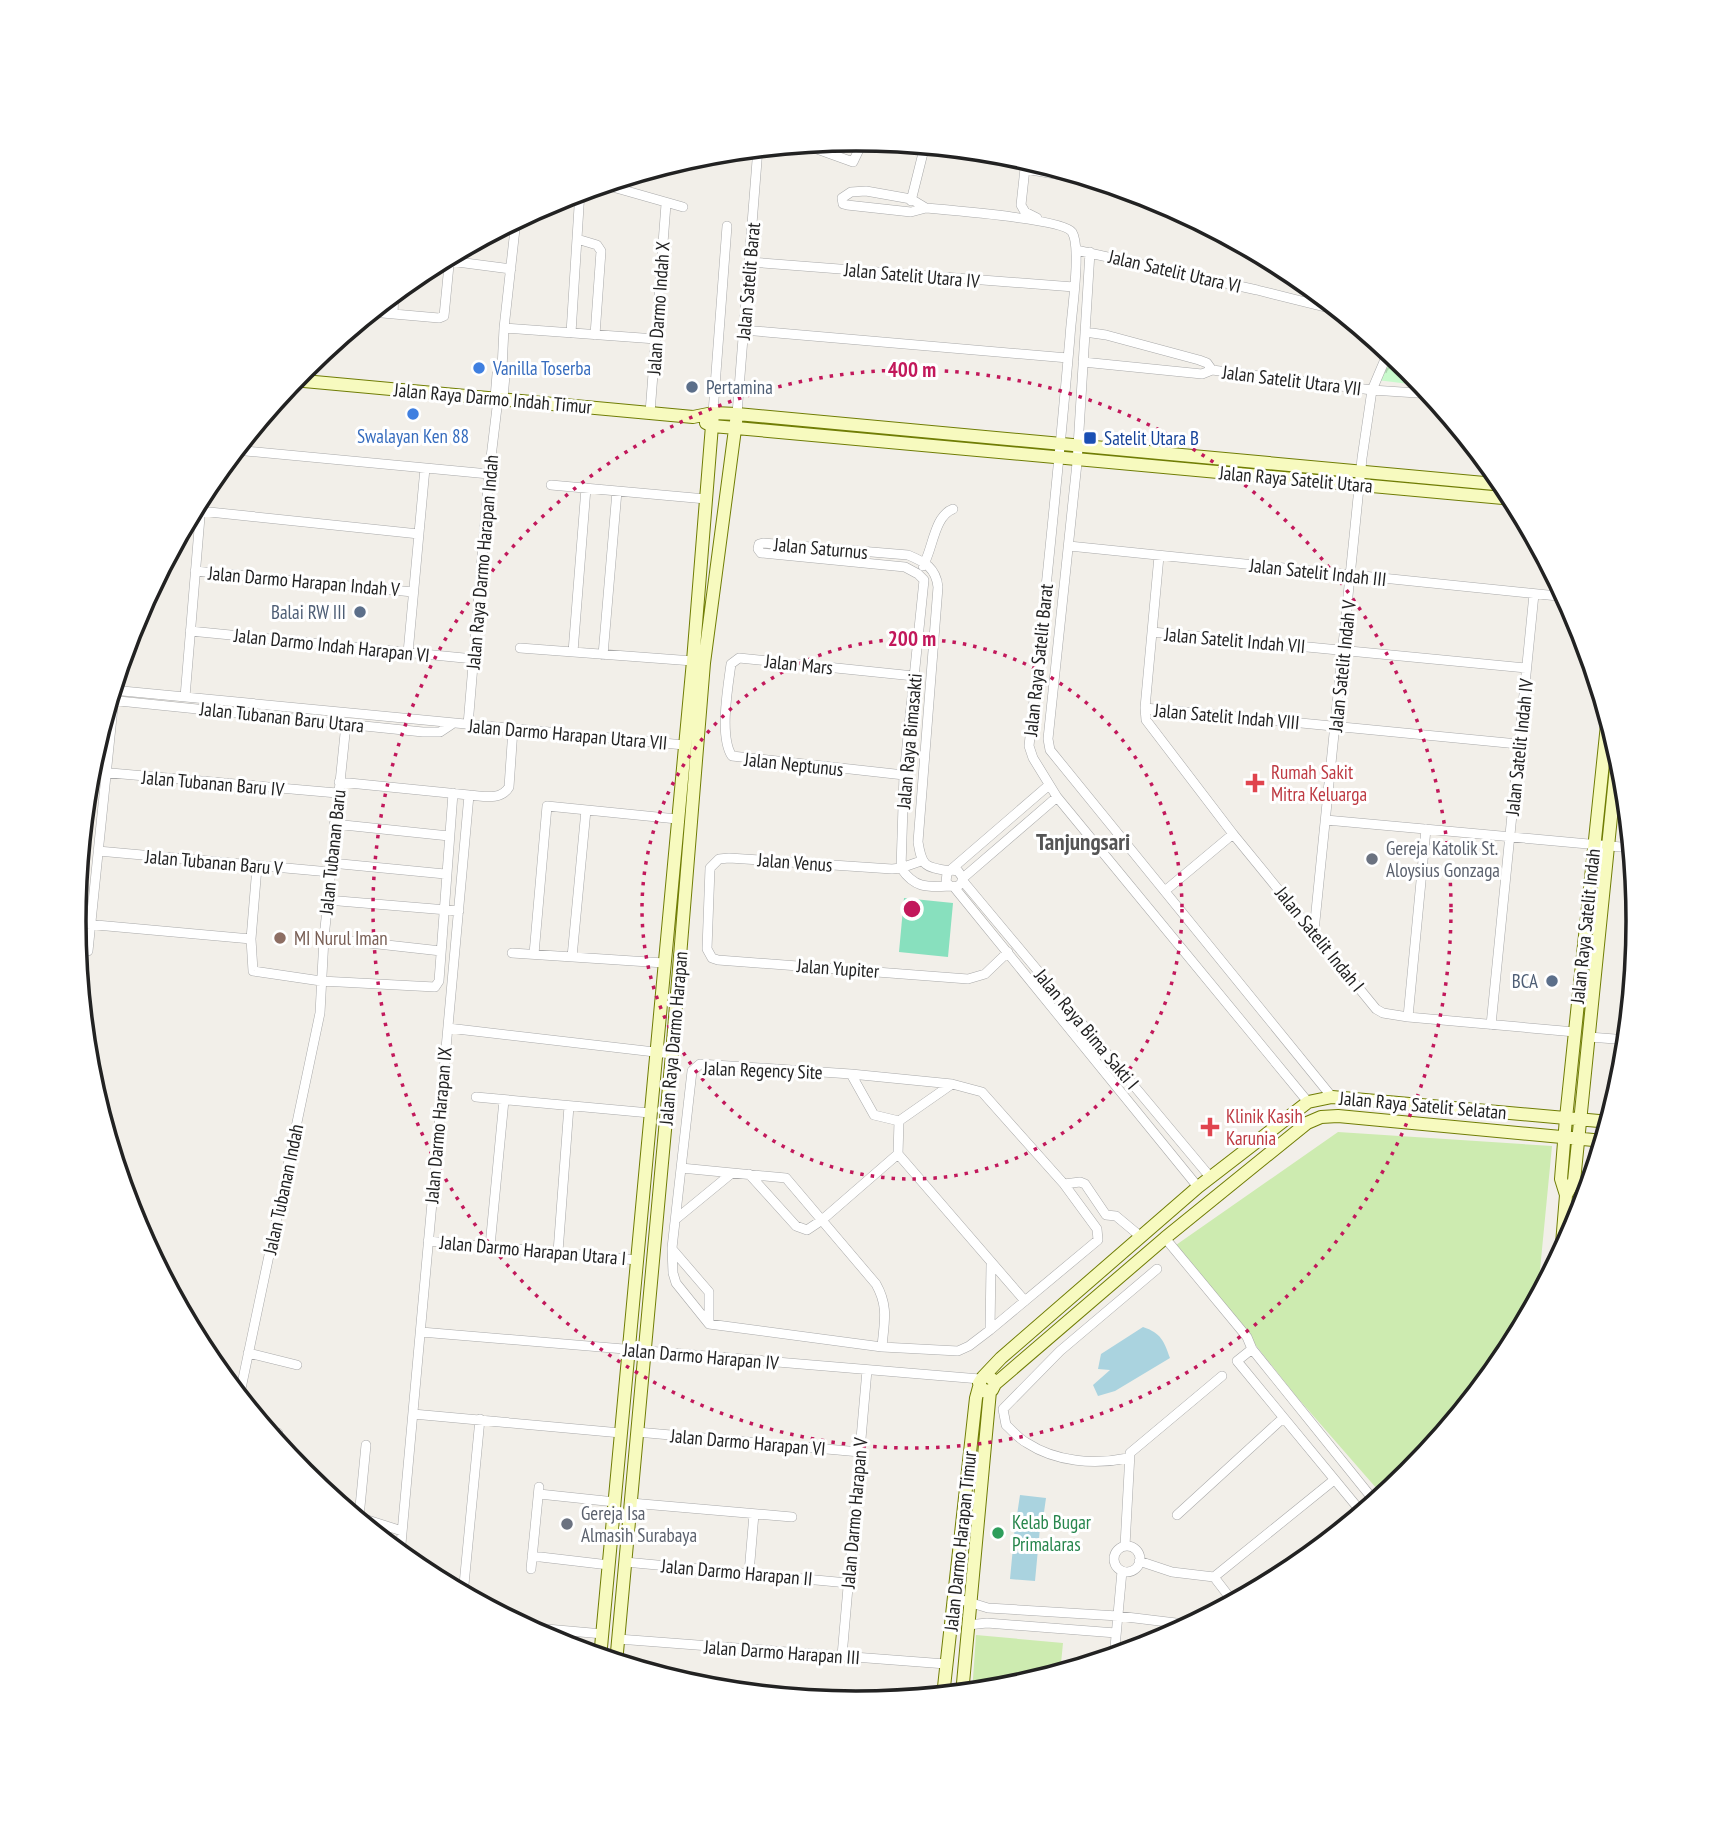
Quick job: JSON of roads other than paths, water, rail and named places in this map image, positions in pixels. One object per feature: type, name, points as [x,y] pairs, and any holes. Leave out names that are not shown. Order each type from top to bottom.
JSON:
[{"type":"street","points":[[823,152],[851,162],[855,161],[859,151]]},
{"type":"street","points":[[911,212],[911,199],[923,154]]},
{"type":"street","name":"Jalan Satelit Barat","points":[[735,414],[757,157]]},
{"type":"street","points":[[1024,170],[1021,205],[1025,212],[1044,222]]},
{"type":"street","points":[[626,187],[666,204],[683,207]]},
{"type":"street","points":[[926,208],[911,199],[857,191],[845,194],[842,198],[844,204],[848,205],[911,212],[926,208],[1044,222],[1071,231],[1076,247],[1074,288],[1060,451]]},
{"type":"street","points":[[571,333],[579,203]]},
{"type":"street","name":"Jalan Darmo Indah X","points":[[650,413],[666,204]]},
{"type":"street","points":[[715,420],[727,226]]},
{"type":"street","name":"Jalan Raya Darmo Harapan Indah","points":[[468,725],[489,474],[499,399],[497,374],[502,369],[515,231]]},
{"type":"street","points":[[577,239],[597,245],[601,251],[595,335]]},
{"type":"street","name":"Jalan Satelit Utara VI","points":[[1076,247],[1321,306]]},
{"type":"street","points":[[1078,452],[1090,252]]},
{"type":"street","points":[[460,261],[511,270]]},
{"type":"street","name":"Jalan Satelit Utara IV","points":[[750,262],[1074,288]]},
{"type":"street","points":[[383,313],[439,318],[444,316],[446,269]]},
{"type":"street","points":[[393,305],[393,314]]},
{"type":"street","points":[[504,328],[656,339]]},
{"type":"street","points":[[743,330],[1068,358]]},
{"type":"street","name":"Jalan Satelit Utara VII","points":[[1085,332],[1199,360],[1208,363],[1212,370]]},
{"type":"street","name":"Jalan Satelit Indah V","points":[[1314,931],[1361,471],[1372,390],[1385,360]]},
{"type":"street","name":"Jalan Satelit Utara VII","points":[[1083,362],[1202,374],[1212,370],[1418,393]]},
{"type":"street","name":"Jalan Raya Darmo Indah Timur","points":[[306,381],[715,420]]},
{"type":"street","name":"Jalan Raya Satelit Utara","points":[[715,420],[735,414],[1060,451]]},
{"type":"street","name":"Jalan Raya Darmo Harapan","points":[[617,1653],[672,1054],[704,663],[735,414]]},
{"type":"street","name":"Jalan Raya Satelit Utara","points":[[715,420],[734,428],[1361,471],[1490,483]]},
{"type":"street","name":"Jalan Raya Darmo Harapan","points":[[601,1648],[715,420]]},
{"type":"street","points":[[246,451],[489,474]]},
{"type":"street","name":"Jalan Raya Satelit Barat","points":[[1060,451],[1029,746],[1033,758],[1057,797],[1308,1102]]},
{"type":"street","name":"Jalan Raya Satelit Utara","points":[[1078,452],[1360,485],[1500,498]]},
{"type":"street","name":"Jalan Raya Satelit Barat","points":[[1078,452],[1048,739],[1050,750],[1332,1097]]},
{"type":"street","points":[[408,653],[425,468]]},
{"type":"street","points":[[551,485],[706,499]]},
{"type":"street","points":[[573,652],[586,488]]},
{"type":"street","points":[[603,654],[617,491]]},
{"type":"street","points":[[918,574],[925,563],[940,519],[943,514],[953,509]]},
{"type":"street","points":[[204,511],[419,534]]},
{"type":"street","points":[[185,697],[199,520]]},
{"type":"street","name":"Jalan Saturnus","points":[[918,574],[905,567],[761,553],[758,549],[763,542],[908,555],[925,563]]},
{"type":"street","name":"Jalan Satelit Indah III","points":[[1069,546],[1555,596]]},
{"type":"street","points":[[1145,708],[1159,555]]},
{"type":"street","name":"Jalan Raya Bimasakti","points":[[921,861],[918,842],[937,587],[934,572],[925,563]]},
{"type":"street","name":"Jalan Darmo Harapan Indah V","points":[[195,571],[413,592]]},
{"type":"street","name":"Jalan Raya Bimasakti","points":[[901,868],[904,775],[925,583],[918,574]]},
{"type":"street","name":"Jalan Satelit Indah IV","points":[[1491,1025],[1534,594]]},
{"type":"street","name":"Jalan Darmo Indah Harapan VI","points":[[190,631],[474,659]]},
{"type":"street","name":"Jalan Satelit Indah VII","points":[[1152,632],[1527,668]]},
{"type":"street","points":[[520,648],[693,661]]},
{"type":"street","name":"Jalan Mars","points":[[726,710],[731,664],[739,658],[914,676]]},
{"type":"street","points":[[120,695],[185,697],[452,724]]},
{"type":"street","name":"Jalan Tubanan Baru Utara","points":[[120,696],[437,733],[452,724]]},
{"type":"street","points":[[274,716],[275,705]]},
{"type":"street","name":"Jalan Satelit Indah VIII","points":[[1145,708],[1518,744]]},
{"type":"street","name":"Jalan Satelit Indah I","points":[[1145,708],[1146,720],[1233,834],[1376,1009],[1383,1013],[1408,1017],[1575,1032]]},
{"type":"street","name":"Jalan Neptunus","points":[[726,710],[726,742],[729,752],[736,758],[904,775]]},
{"type":"street","name":"Jalan Tubanan Baru","points":[[321,981],[337,793],[346,723]]},
{"type":"street","name":"Jalan Darmo Harapan Utara VII","points":[[452,724],[684,745]]},
{"type":"street","points":[[339,782],[499,796],[509,787],[513,729]]},
{"type":"street","points":[[88,951],[109,736]]},
{"type":"street","name":"Jalan Raya Satelit Indah","points":[[1572,1138],[1566,1118],[1605,740]]},
{"type":"street","name":"Jalan Tubanan Baru IV","points":[[101,771],[337,793]]},
{"type":"street","name":"Jalan Raya Satelit Indah","points":[[1572,1138],[1580,1119],[1614,784]]},
{"type":"street","points":[[952,887],[945,879],[951,870],[1049,785]]},
{"type":"street","points":[[257,866],[250,965],[253,971],[258,974],[321,981],[431,988],[438,985],[453,793]]},
{"type":"street","name":"Jalan Darmo Harapan IX","points":[[401,1543],[470,795]]},
{"type":"street","points":[[901,868],[913,882],[927,887],[960,885],[962,879],[1057,797]]},
{"type":"street","points":[[534,954],[547,807],[550,805],[677,819]]},
{"type":"street","points":[[572,957],[586,810]]},
{"type":"street","points":[[1326,820],[1624,847]]},
{"type":"street","points":[[334,824],[449,836]]},
{"type":"street","points":[[1408,1017],[1426,829]]},
{"type":"street","points":[[1166,890],[1233,834]]},
{"type":"street","name":"Jalan Tubanan Baru V","points":[[98,851],[257,866],[445,874]]},
{"type":"street","name":"Jalan Venus","points":[[708,905],[710,868],[713,863],[723,858],[901,868],[921,861]]},
{"type":"street","points":[[921,861],[934,869],[960,873],[962,879]]},
{"type":"street","name":"Jalan Raya Bima Sakti I","points":[[962,879],[1211,1178]]},
{"type":"street","name":"Jalan Raya Bima Sakti I","points":[[952,887],[1198,1187]]},
{"type":"street","points":[[327,900],[459,911]]},
{"type":"street","name":"Jalan Yupiter","points":[[708,905],[707,949],[712,958],[718,960],[968,979],[985,974],[1008,952]]},
{"type":"street","points":[[89,924],[251,939]]},
{"type":"street","points":[[324,938],[441,951]]},
{"type":"street","points":[[1584,945],[1598,946]]},
{"type":"street","points":[[512,953],[664,963]]},
{"type":"street","name":"Jalan Tubanan Indah","points":[[241,1386],[320,1013],[321,981]]},
{"type":"street","points":[[448,1028],[672,1054]]},
{"type":"street","points":[[1589,1037],[1618,1039]]},
{"type":"street","name":"Jalan Regency Site","points":[[709,1324],[676,1283],[672,1248],[692,1071],[696,1065],[851,1074],[952,1084],[975,1090],[987,1096],[1064,1184],[1093,1223]]},
{"type":"street","name":"Jalan Regency Site","points":[[851,1074],[874,1115],[898,1121]]},
{"type":"street","points":[[952,1084],[898,1121],[898,1154],[991,1265],[1025,1301]]},
{"type":"street","points":[[476,1097],[650,1113]]},
{"type":"street","name":"Jalan Raya Satelit Selatan","points":[[1153,1225],[1308,1102],[1332,1097],[1601,1121]]},
{"type":"street","points":[[490,1246],[504,1100]]},
{"type":"street","points":[[558,1252],[569,1106]]},
{"type":"street","name":"Jalan Raya Satelit Selatan","points":[[1165,1238],[1307,1123],[1321,1117],[1338,1116],[1595,1140]]},
{"type":"street","points":[[1563,1229],[1566,1195],[1574,1181],[1572,1138]]},
{"type":"street","points":[[1176,1159],[1188,1149]]},
{"type":"street","points":[[749,1174],[796,1226],[807,1230],[898,1154]]},
{"type":"street","points":[[681,1168],[786,1178],[876,1284],[886,1306],[882,1347]]},
{"type":"street","points":[[676,1219],[732,1173]]},
{"type":"street","name":"Jalan Regency Site","points":[[1064,1184],[1085,1184],[1106,1215],[1116,1216],[1140,1236]]},
{"type":"street","points":[[672,1248],[709,1292],[709,1324],[882,1347],[958,1351],[990,1331],[1098,1240],[1099,1235],[1093,1223],[1106,1215]]},
{"type":"street","points":[[985,1384],[1001,1359],[1153,1225],[1247,1337],[1252,1349],[1370,1496]]},
{"type":"street","points":[[985,1384],[1165,1238]]},
{"type":"street","name":"Jalan Darmo Harapan Utara I","points":[[428,1241],[637,1260]]},
{"type":"street","points":[[990,1331],[991,1265]]},
{"type":"street","points":[[1128,1458],[1103,1461],[1068,1460],[1027,1444],[1006,1425],[1003,1409],[1060,1351],[1157,1269]]},
{"type":"street","name":"Jalan Darmo Harapan IV","points":[[421,1332],[867,1370],[985,1384]]},
{"type":"street","points":[[1252,1349],[1237,1361],[1357,1507]]},
{"type":"street","points":[[248,1353],[297,1365]]},
{"type":"street","name":"Jalan Darmo Harapan V","points":[[842,1656],[867,1370]]},
{"type":"street","points":[[1125,1546],[1128,1458],[1134,1448],[1222,1376]]},
{"type":"street","name":"Jalan Darmo Harapan Timur","points":[[944,1687],[976,1398],[985,1384]]},
{"type":"street","name":"Jalan Darmo Harapan Timur","points":[[963,1685],[985,1384]]},
{"type":"street","points":[[413,1414],[621,1433]]},
{"type":"street","points":[[464,1585],[480,1419]]},
{"type":"street","points":[[1177,1515],[1282,1419]]},
{"type":"street","name":"Jalan Darmo Harapan VI","points":[[637,1432],[860,1452]]},
{"type":"street","points":[[356,1508],[366,1445]]},
{"type":"street","points":[[1214,1577],[1334,1480]]},
{"type":"street","points":[[531,1569],[539,1490],[615,1503]]},
{"type":"street","points":[[631,1503],[792,1517]]},
{"type":"street","points":[[749,1573],[754,1514]]},
{"type":"street","points":[[373,1522],[402,1531]]},
{"type":"street","points":[[1125,1546],[1138,1553],[1136,1568],[1129,1572],[1122,1571],[1115,1565],[1114,1557],[1118,1549],[1125,1546]]},
{"type":"street","points":[[532,1556],[609,1564]]},
{"type":"street","points":[[1139,1561],[1172,1572],[1214,1577],[1229,1596]]},
{"type":"street","name":"Jalan Darmo Harapan II","points":[[625,1562],[848,1583]]},
{"type":"street","points":[[1115,1647],[1122,1571]]},
{"type":"street","points":[[954,1601],[962,1600],[988,1608],[1118,1616],[1175,1623]]},
{"type":"street","points":[[986,1623],[988,1608]]},
{"type":"street","points":[[968,1625],[986,1623],[1116,1633]]},
{"type":"street","points":[[552,1629],[603,1634]]},
{"type":"street","name":"Jalan Darmo Harapan III","points":[[618,1639],[946,1664]]},
{"type":"water","points":[[1143,1327],[1161,1338],[1170,1358],[1115,1391],[1098,1396],[1093,1385],[1110,1370],[1098,1369],[1101,1354]]},
{"type":"water","points":[[1020,1495],[1046,1498],[1043,1519],[1017,1515]]},
{"type":"water","points":[[1015,1526],[1040,1528],[1035,1581],[1010,1579]]},
{"type":"place","name":"Vanilla Toserba","points":[[479,368]]},
{"type":"place","name":"Pertamina","points":[[692,387]]},
{"type":"place","name":"Swalayan Ken 88","points":[[413,414]]},
{"type":"place","name":"Satelit Utara B","points":[[1090,438]]},
{"type":"place","name":"Balai RW III","points":[[360,612]]},
{"type":"place","name":"Rumah Sakit Mitra Keluarga","points":[[1255,783]]},
{"type":"place","name":"Gereja Katolik St. Aloysius Gonzaga","points":[[1372,859]]},
{"type":"place","name":"MI Nurul Iman","points":[[280,938]]},
{"type":"place","name":"BCA","points":[[1552,981]]},
{"type":"place","name":"Klinik Kasih Karunia","points":[[1210,1127]]},
{"type":"place","name":"Gereja Isa Almasih Surabaya","points":[[567,1524]]},
{"type":"place","name":"Kelab Bugar Primalaras","points":[[998,1533]]},
{"type":"district","name":"Tanjungsari","points":[[1083,841]]}]
